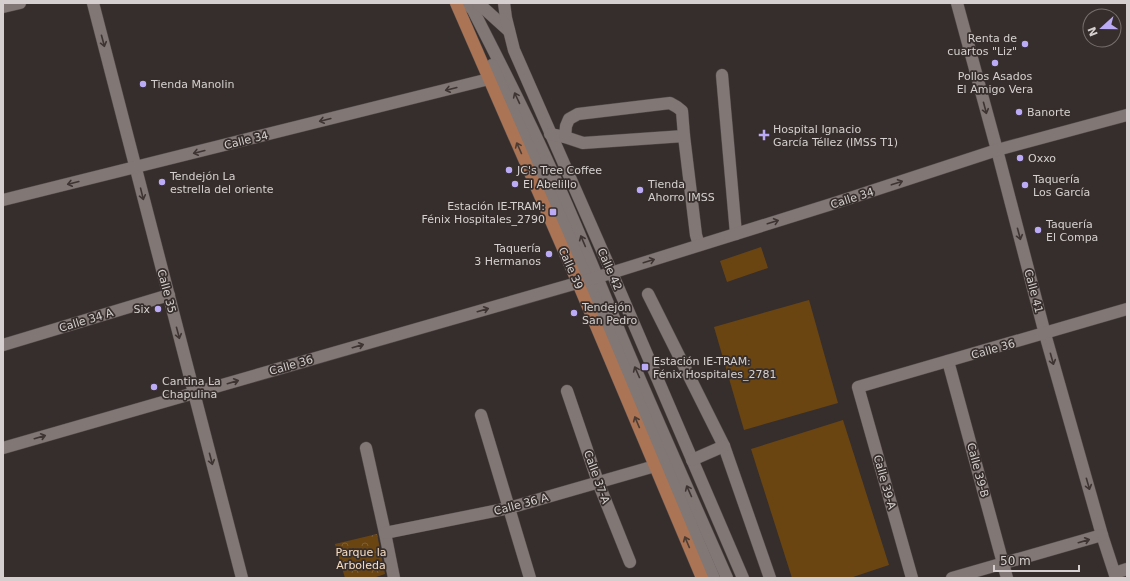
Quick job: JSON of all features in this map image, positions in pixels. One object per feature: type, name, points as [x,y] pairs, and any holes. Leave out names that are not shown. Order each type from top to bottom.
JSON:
[{"type":"main road","name":"Calle 39","points":[[456,3],[489,79],[588,280],[655,466],[702,578]]},
{"type":"street","points":[[3,7],[20,3]]},
{"type":"street","name":"Calle 35","points":[[93,3],[242,578]]},
{"type":"street","points":[[466,3],[588,280],[714,578]]},
{"type":"street","points":[[478,3],[509,31]]},
{"type":"street","name":"Calle 42","points":[[504,3],[514,50],[743,578]]},
{"type":"street","name":"Calle 41","points":[[957,3],[1045,334],[1102,535],[1116,576]]},
{"type":"street","points":[[722,75],[736,234]]},
{"type":"street","name":"Calle 34","points":[[3,200],[489,79]]},
{"type":"street","points":[[565,137],[566,126],[569,119],[578,114],[670,103],[682,111],[696,235],[699,245]]},
{"type":"street","name":"Calle 34","points":[[588,280],[997,150],[1127,115]]},
{"type":"street","points":[[550,134],[583,143],[684,136]]},
{"type":"street","points":[[588,280],[604,296],[727,578]]},
{"type":"street","name":"Calle 36","points":[[3,448],[588,280]]},
{"type":"street","points":[[648,294],[724,446],[770,578]]},
{"type":"street","name":"Calle 34 A","points":[[3,345],[168,295]]},
{"type":"street","name":"Calle 36","points":[[858,387],[1127,309]]},
{"type":"street","name":"Calle 39-B","points":[[948,361],[1007,578]]},
{"type":"street","name":"Calle 39-A","points":[[858,387],[912,578]]},
{"type":"street","name":"Calle 37-A","points":[[567,391],[598,482],[630,562]]},
{"type":"street","points":[[481,415],[530,578]]},
{"type":"street","points":[[692,460],[724,446]]},
{"type":"street","points":[[366,448],[394,578]]},
{"type":"street","name":"Calle 36 A","points":[[385,533],[509,508],[655,466]]},
{"type":"street","points":[[952,578],[1102,535]]},
{"type":"street","points":[[1116,576],[1127,569]]},
{"type":"green space","points":[[761,247],[768,268],[727,282],[720,261]]},
{"type":"green space","points":[[809,300],[838,403],[744,430],[714,327]]},
{"type":"green space","points":[[843,420],[889,565],[850,578],[792,578],[751,449]]},
{"type":"green space","name":"Parque la Arboleda","points":[[377,534],[385,574],[373,578],[345,578],[335,544]]},
{"type":"place","name":"Renta de cuartos \"Liz\"","points":[[1025,44]]},
{"type":"place","name":"Pollos Asados El Amigo Vera","points":[[995,63]]},
{"type":"place","name":"Tienda Manolin","points":[[143,84]]},
{"type":"place","name":"Banorte","points":[[1019,112]]},
{"type":"place","name":"Hospital Ignacio García Téllez (IMSS T1)","points":[[764,135]]},
{"type":"place","name":"Oxxo","points":[[1020,158]]},
{"type":"place","name":"JC's Tree Coffee","points":[[509,170]]},
{"type":"place","name":"Tendejón La estrella del oriente","points":[[162,182]]},
{"type":"place","name":"El Abelillo","points":[[515,184]]},
{"type":"place","name":"Taquería Los García","points":[[1025,185]]},
{"type":"place","name":"Tienda Ahorro IMSS","points":[[640,190]]},
{"type":"place","name":"Estación IE-TRAM: Fénix Hospitales_2790","points":[[553,212]]},
{"type":"place","name":"Taquería El Compa","points":[[1038,230]]},
{"type":"place","name":"Taquería 3 Hermanos","points":[[549,254]]},
{"type":"place","name":"Six","points":[[158,309]]},
{"type":"place","name":"Tendejón San Pedro","points":[[574,313]]},
{"type":"place","name":"Estación IE-TRAM: Fénix Hospitales_2781","points":[[645,367]]},
{"type":"place","name":"Cantina La Chapulina","points":[[154,387]]}]
